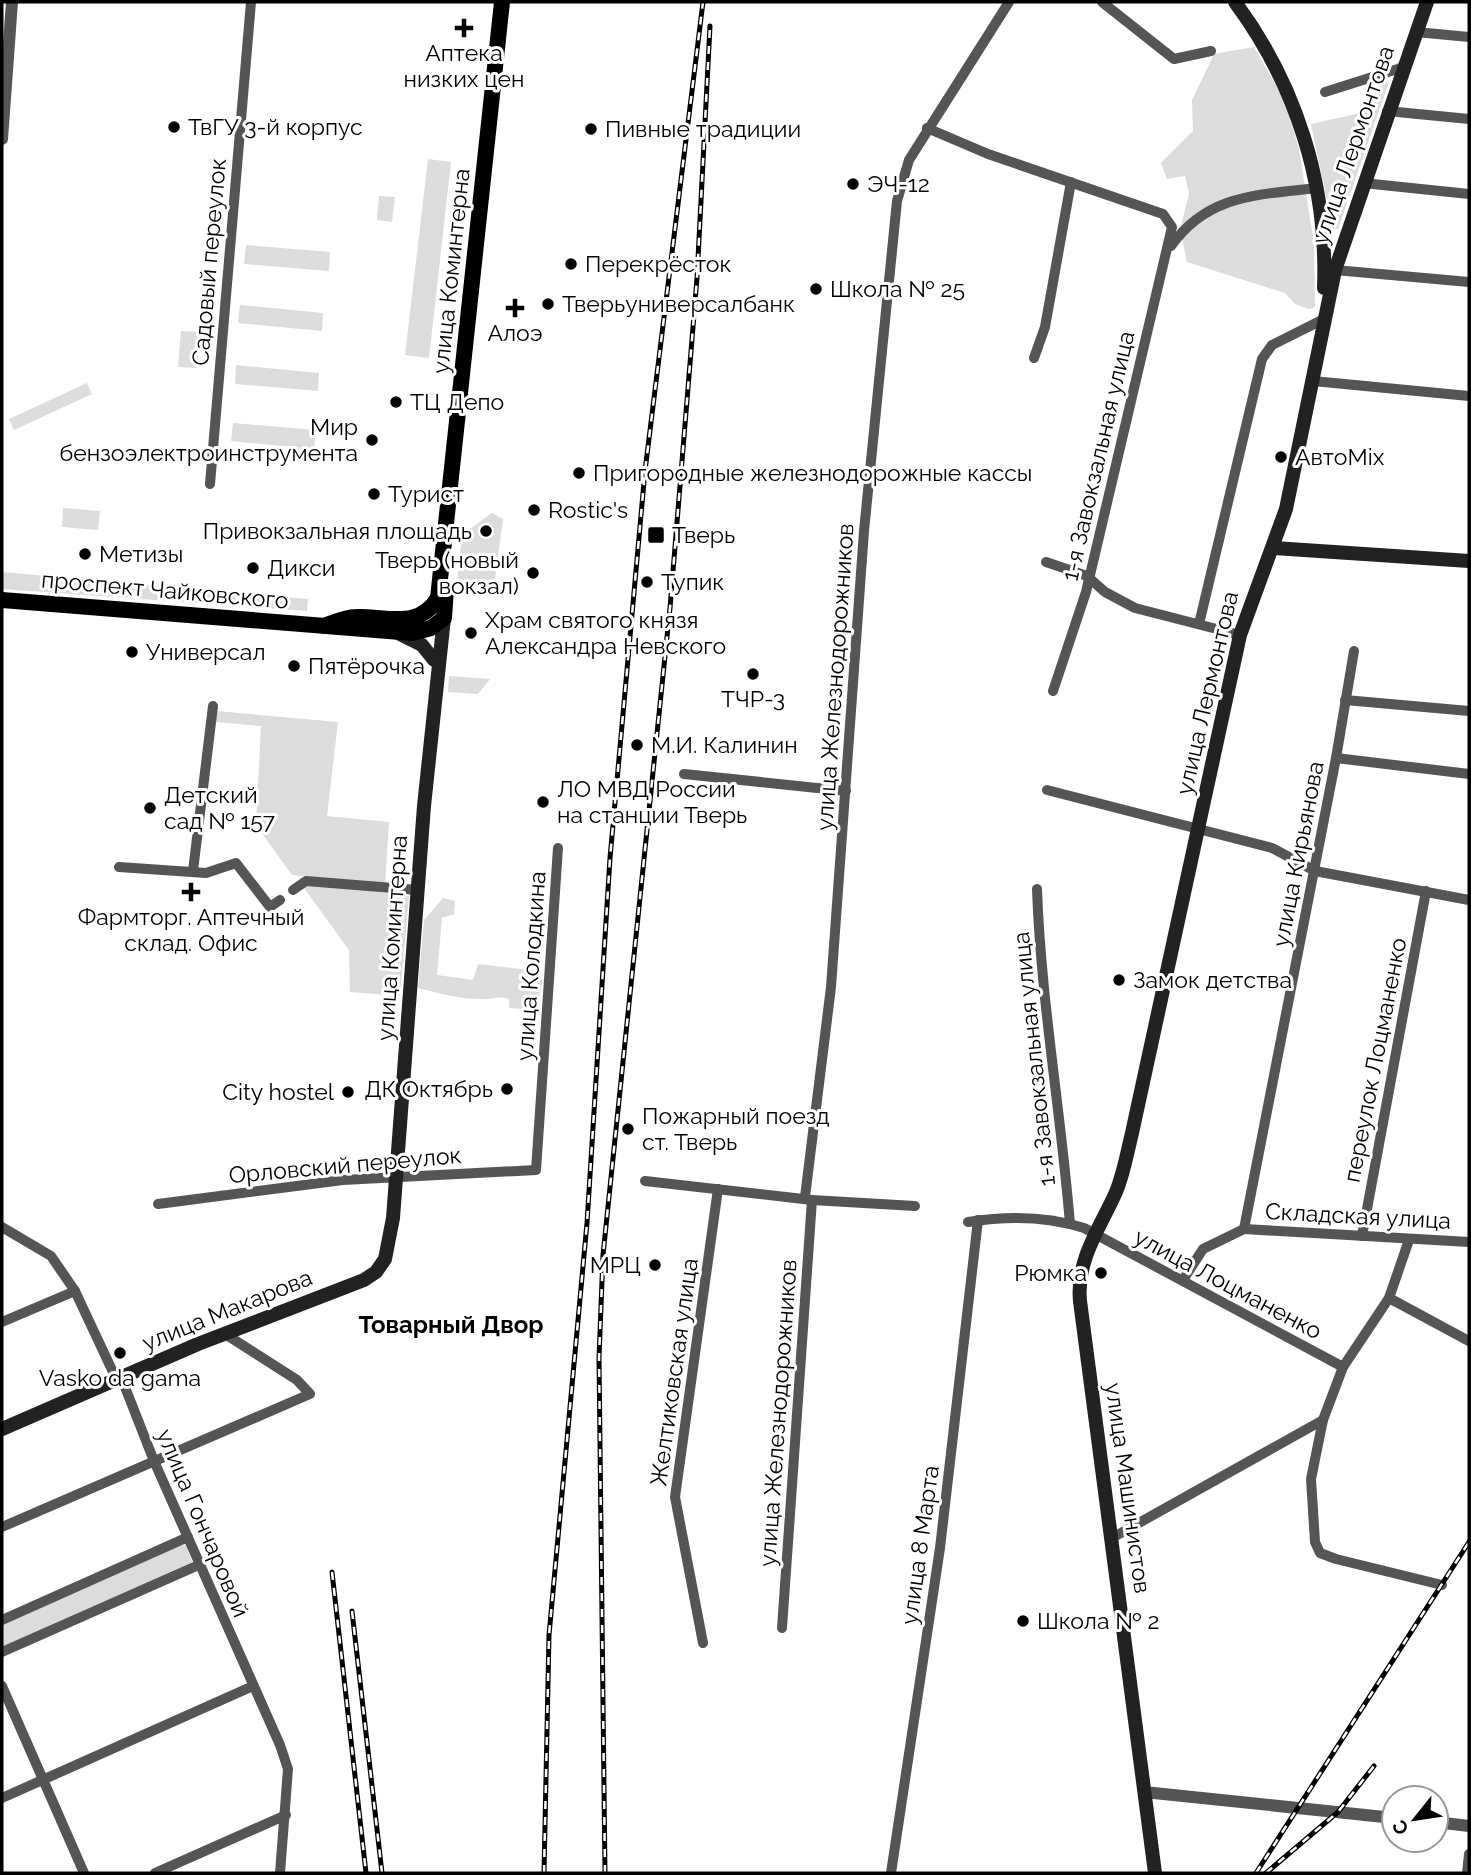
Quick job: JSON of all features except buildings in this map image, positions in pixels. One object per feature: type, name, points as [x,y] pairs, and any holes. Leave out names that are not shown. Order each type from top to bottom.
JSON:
[{"type":"main road","name":"улица Коминтерна","points":[[396,1176],[438,656],[438,598],[502,2]]},
{"type":"main road","points":[[1235,2],[1262,42],[1292,103],[1317,188],[1324,253],[1321,326]]},
{"type":"main road","name":"улица Лермонтова","points":[[1094,1235],[1117,1189],[1129,1146],[1240,635],[1254,591],[1274,548],[1286,509],[1313,381],[1321,326],[1335,271],[1387,111],[1427,2]]},
{"type":"main road","name":"улица Коминтерна","points":[[436,627],[448,562],[445,544]]},
{"type":"main road","points":[[1274,548],[1469,561]]},
{"type":"main road","points":[[408,621],[426,612],[438,598]]},
{"type":"main road","name":"проспект Чайковского","points":[[2,600],[411,633],[436,627]]},
{"type":"main road","name":"проспект Чайковского","points":[[324,625],[354,617],[408,621]]},
{"type":"main road","points":[[408,621],[436,627]]},
{"type":"main road","points":[[392,631],[438,656]]},
{"type":"main road","name":"улица Макарова","points":[[2,1429],[119,1377],[374,1274],[387,1253],[396,1176]]},
{"type":"main road","name":"улица Машинистов","points":[[1094,1235],[1083,1263],[1080,1296],[1155,1873]]},
{"type":"street","points":[[2,139],[12,2]]},
{"type":"street","name":"Садовый переулок","points":[[210,484],[251,2]]},
{"type":"street","points":[[491,2],[502,2]]},
{"type":"street","name":"улица Железнодорожников","points":[[782,1628],[808,1199],[831,987],[869,478],[897,201],[909,160],[927,128],[1009,2]]},
{"type":"street","points":[[1102,2],[1174,59],[1212,51]]},
{"type":"street","points":[[1416,32],[1469,37]]},
{"type":"street","points":[[1325,92],[1404,66]]},
{"type":"street","points":[[1387,111],[1469,119]]},
{"type":"street","points":[[927,128],[988,154],[1071,182],[1045,327],[1034,358]]},
{"type":"street","name":"1-я Завокзальная улица","points":[[1053,691],[1086,592],[1087,576],[1172,227],[1163,214],[1071,182]]},
{"type":"street","points":[[1363,183],[1469,194]]},
{"type":"street","points":[[1168,250],[1183,229],[1208,210],[1232,200],[1317,188]]},
{"type":"street","points":[[1335,271],[1469,282]]},
{"type":"street","points":[[1199,624],[1262,359],[1272,345],[1321,326]]},
{"type":"street","points":[[1313,381],[1469,396]]},
{"type":"street","points":[[1046,562],[1087,576],[1105,592],[1135,608],[1240,635]]},
{"type":"street","name":"улица Кирьянова","points":[[1244,1229],[1315,871],[1354,651]]},
{"type":"street","points":[[1345,700],[1469,711]]},
{"type":"street","points":[[193,872],[213,706]]},
{"type":"street","points":[[1336,758],[1469,774]]},
{"type":"street","points":[[684,774],[846,791]]},
{"type":"street","points":[[1047,790],[1272,848],[1315,871],[1469,900]]},
{"type":"street","name":"улица Колодкина","points":[[536,1170],[558,848]]},
{"type":"street","points":[[119,867],[206,873],[236,863],[270,907],[280,900]]},
{"type":"street","points":[[293,890],[306,881],[418,890]]},
{"type":"street","name":"1-я Завокзальная улица","points":[[1037,889],[1040,960],[1063,1139],[1070,1224]]},
{"type":"street","name":"переулок Лоцманенко","points":[[1362,1236],[1426,891]]},
{"type":"street","name":"Орловский переулок","points":[[158,1203],[343,1180],[536,1170]]},
{"type":"street","points":[[645,1181],[808,1199],[915,1206]]},
{"type":"street","name":"Желтиковская улица","points":[[703,1643],[675,1497],[718,1189]]},
{"type":"street","name":"улица 8 Марта","points":[[891,1873],[940,1548],[973,1221],[987,1217],[1070,1224]]},
{"type":"street","points":[[1070,1224],[1094,1235]]},
{"type":"street","name":"улица Гончаровой","points":[[2,1227],[51,1256],[75,1291],[112,1370],[119,1377],[201,1564],[288,1769],[280,1873]]},
{"type":"street","name":"Складская улица","points":[[1183,1280],[1202,1249],[1244,1229],[1469,1242]]},
{"type":"street","name":"улица Лоцманенко","points":[[1094,1235],[1343,1367]]},
{"type":"street","points":[[1409,1240],[1389,1298],[1343,1367],[1323,1420],[1311,1479],[1315,1542],[1320,1553],[1442,1585]]},
{"type":"street","points":[[2,1322],[75,1291]]},
{"type":"street","points":[[1389,1298],[1469,1341]]},
{"type":"street","points":[[2,1527],[310,1394],[297,1380],[225,1334]]},
{"type":"street","points":[[1112,1538],[1323,1420]]},
{"type":"street","points":[[2,1620],[188,1537]]},
{"type":"street","points":[[2,1651],[201,1564]]},
{"type":"street","points":[[2,1686],[84,1873]]},
{"type":"street","points":[[2,1798],[253,1686]]},
{"type":"street","points":[[1144,1792],[1380,1817]]},
{"type":"street","points":[[155,1873],[286,1815]]},
{"type":"street","points":[[1450,1824],[1469,1826]]},
{"type":"street","points":[[1467,1873],[1469,1854]]},
{"type":"shaded area","points":[[1254,47],[1285,101],[1299,149],[1314,244],[1315,307],[1309,309],[1295,304],[1285,293],[1187,262],[1180,229],[1189,194],[1185,176],[1167,179],[1161,163],[1193,131],[1192,100],[1214,54]]},
{"type":"shaded area","points":[[1380,80],[1389,82],[1338,229],[1333,229],[1311,124],[1370,111]]},
{"type":"shaded area","points":[[428,159],[451,162],[429,358],[405,355]]},
{"type":"shaded area","points":[[379,196],[395,197],[392,222],[377,220]]},
{"type":"shaded area","points":[[246,245],[330,252],[329,271],[244,264]]},
{"type":"shaded area","points":[[240,305],[323,313],[322,331],[238,323]]},
{"type":"shaded area","points":[[181,331],[200,332],[197,368],[178,367]]},
{"type":"shaded area","points":[[236,365],[319,373],[318,391],[235,384]]},
{"type":"shaded area","points":[[87,383],[92,394],[14,430],[9,419]]},
{"type":"shaded area","points":[[233,423],[316,430],[314,449],[231,441]]},
{"type":"shaded area","points":[[63,508],[100,511],[98,530],[62,527]]},
{"type":"shaded area","points":[[492,513],[503,519],[494,585],[457,582],[462,535]]},
{"type":"shaded area","points":[[2,572],[308,599],[307,611],[2,589]]},
{"type":"shaded area","points":[[449,676],[490,679],[478,694],[448,692]]},
{"type":"shaded area","points":[[216,711],[338,722],[327,816],[389,822],[385,885],[292,875],[256,825],[261,726],[216,722]]},
{"type":"shaded area","points":[[314,883],[409,896],[400,996],[350,992],[349,950],[304,888]]},
{"type":"shaded area","points":[[443,898],[455,901],[454,914],[442,918],[437,975],[473,980],[478,964],[539,971],[542,981],[537,1010],[509,1008],[509,999],[505,998],[464,998],[418,988],[424,920]]},
{"type":"shaded area","points":[[186,1545],[192,1562],[178,1572],[2,1648],[2,1624],[176,1546]]},
{"type":"railway","points":[[544,1873],[549,1635],[587,1223],[610,858],[645,471],[703,2]]},
{"type":"railway","points":[[605,1873],[599,1358],[603,1255],[670,608],[697,278],[710,26]]},
{"type":"railway","points":[[1256,1873],[1469,1542]]},
{"type":"railway","points":[[332,1572],[366,1873]]},
{"type":"railway","points":[[352,1611],[382,1873]]},
{"type":"railway","points":[[1266,1873],[1338,1812],[1374,1766]]},
{"type":"place","name":"Аптека низких цен","points":[[464,28]]},
{"type":"place","name":"ТвГУ 3-й корпус","points":[[174,127]]},
{"type":"place","name":"Пивные традиции","points":[[591,129]]},
{"type":"place","name":"ЭЧ-12","points":[[853,184]]},
{"type":"place","name":"Перекрёсток","points":[[571,264]]},
{"type":"place","name":"Школа № 25","points":[[816,289]]},
{"type":"place","name":"Тверьуниверсалбанк","points":[[548,304]]},
{"type":"place","name":"Алоэ","points":[[515,308]]},
{"type":"place","name":"ТЦ Депо","points":[[396,402]]},
{"type":"place","name":"Мир бензоэлектроинструмента","points":[[372,440]]},
{"type":"place","name":"АвтоMix","points":[[1281,457]]},
{"type":"place","name":"Пригородные железнодорожные кассы","points":[[579,473]]},
{"type":"place","name":"Турист","points":[[374,494]]},
{"type":"place","name":"Rostic's","points":[[534,510]]},
{"type":"place","name":"Привокзальная площадь","points":[[486,531]]},
{"type":"place","name":"Тверь","points":[[656,535]]},
{"type":"place","name":"Метизы","points":[[85,554]]},
{"type":"place","name":"Дикси","points":[[253,568]]},
{"type":"place","name":"Тверь (новый вокзал)","points":[[533,573]]},
{"type":"place","name":"Тупик","points":[[647,582]]},
{"type":"place","name":"Храм святого князя Александра Невского","points":[[471,633]]},
{"type":"place","name":"Универсал","points":[[132,652]]},
{"type":"place","name":"Пятёрочка","points":[[294,666]]},
{"type":"place","name":"ТЧР-3","points":[[753,674]]},
{"type":"place","name":"М.И. Калинин","points":[[637,745]]},
{"type":"place","name":"ЛО МВД России на станции Тверь","points":[[543,802]]},
{"type":"place","name":"Детский сад № 157","points":[[150,808]]},
{"type":"place","name":"Фармторг. Аптечный склад. Офис","points":[[191,892]]},
{"type":"place","name":"Замок детства","points":[[1119,980]]},
{"type":"place","name":"ДК Октябрь","points":[[507,1089]]},
{"type":"place","name":"City hostel","points":[[348,1092]]},
{"type":"place","name":"Пожарный поезд ст. Тверь","points":[[628,1129]]},
{"type":"place","name":"МРЦ","points":[[655,1265]]},
{"type":"place","name":"Рюмка","points":[[1101,1273]]},
{"type":"place","name":"Vasko da gama","points":[[120,1353]]},
{"type":"place","name":"Школа № 2","points":[[1023,1621]]},
{"type":"district","name":"Товарный Двор","points":[[451,1325]]}]
